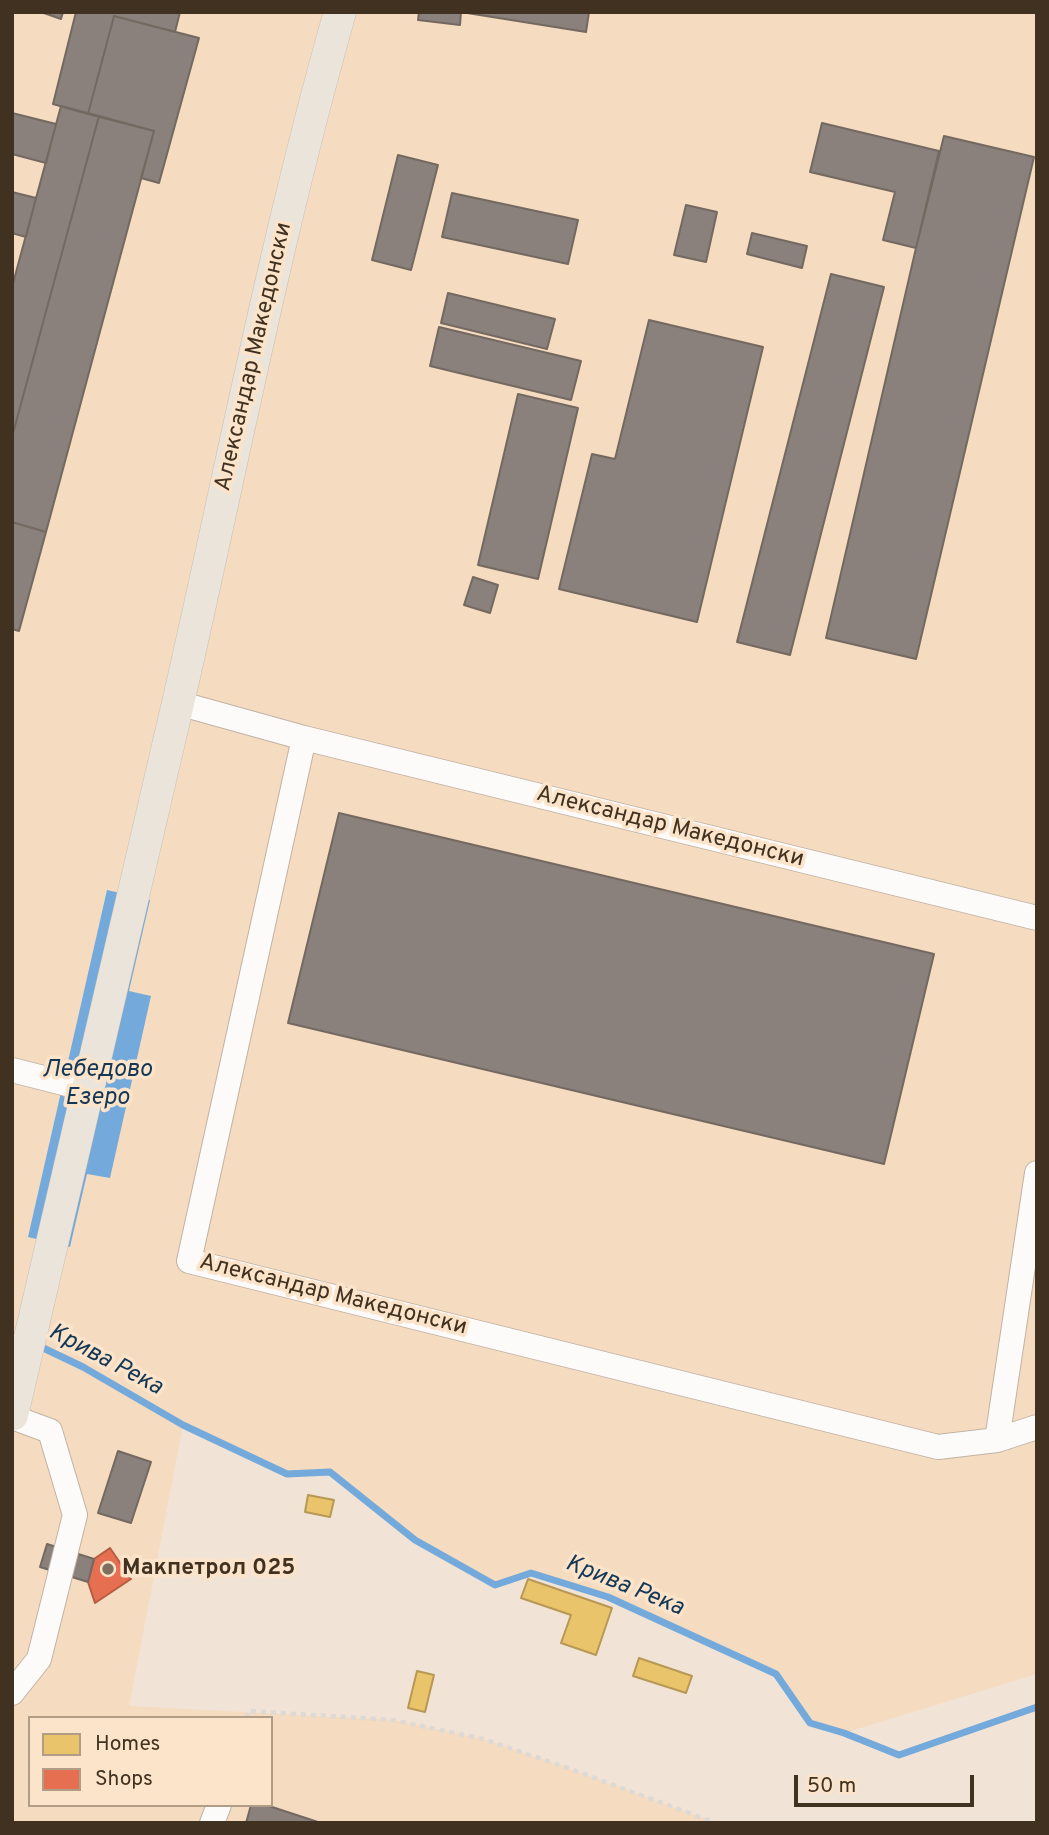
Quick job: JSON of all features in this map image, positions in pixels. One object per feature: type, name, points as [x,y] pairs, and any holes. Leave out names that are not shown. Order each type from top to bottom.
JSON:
[{"type":"main road","name":"Александар Македонски","points":[[12,1416],[178,703],[260,327],[311,114],[340,12]]},
{"type":"lane","name":"Александар Македонски","points":[[178,703],[304,738],[1037,918]]},
{"type":"lane","name":"Александар Македонски","points":[[304,738],[189,1261],[938,1447],[997,1440],[1037,1427]]},
{"type":"lane","points":[[12,1070],[87,1089]]},
{"type":"lane","points":[[997,1440],[1037,1173]]},
{"type":"lane","points":[[12,1416],[50,1431],[75,1515],[39,1659],[12,1692]]},
{"type":"path","points":[[247,1716],[248,1711],[393,1720],[483,1739],[716,1823]]},
{"type":"shaded area","points":[[12,12],[1037,12],[1037,1674],[844,1733],[810,1723],[776,1674],[608,1597],[531,1573],[495,1585],[415,1540],[330,1472],[287,1474],[183,1425],[129,1706],[393,1720],[483,1739],[716,1823],[12,1823]]},
{"type":"water","name":"Лебедово Езеро","points":[[107,890],[150,900],[129,991],[151,996],[110,1178],[87,1174],[70,1247],[28,1237]]},
{"type":"building: Homes","points":[[308,1495],[334,1500],[330,1517],[305,1512]]},
{"type":"building: Homes","points":[[528,1579],[612,1608],[596,1655],[561,1643],[571,1615],[521,1598]]},
{"type":"building: Homes","points":[[639,1658],[692,1676],[686,1693],[633,1676]]},
{"type":"building: Homes","points":[[417,1671],[434,1675],[425,1712],[408,1708]]},
{"type":"building: Shops","name":"Макпетрол 025","points":[[110,1548],[131,1579],[95,1603],[88,1582],[94,1559]]},
{"type":"building: Industry","points":[[41,12],[63,12],[61,19]]},
{"type":"building: Industry","points":[[76,12],[180,12],[175,32],[114,16],[88,114],[53,104]]},
{"type":"building: Industry","points":[[419,12],[461,12],[460,25],[418,20]]},
{"type":"building: Industry","points":[[461,12],[589,12],[586,32]]},
{"type":"building: Industry","points":[[114,16],[199,38],[159,183],[141,178],[154,131],[88,114]]},
{"type":"building: Industry","points":[[61,106],[99,116],[12,437],[12,287]]},
{"type":"building: Industry","points":[[12,113],[56,124],[46,163],[12,154]]},
{"type":"building: Industry","points":[[99,116],[154,131],[46,532],[12,522],[12,437]]},
{"type":"building: Industry","points":[[822,123],[939,151],[916,248],[883,240],[895,192],[810,172]]},
{"type":"building: Industry","points":[[944,136],[1034,157],[916,659],[826,638]]},
{"type":"building: Industry","points":[[398,155],[438,165],[411,270],[372,260]]},
{"type":"building: Industry","points":[[12,192],[36,198],[26,237],[12,233]]},
{"type":"building: Industry","points":[[452,193],[578,220],[568,264],[442,237]]},
{"type":"building: Industry","points":[[686,205],[717,212],[706,262],[674,255]]},
{"type":"building: Industry","points":[[752,233],[807,246],[802,268],[747,254]]},
{"type":"building: Industry","points":[[831,274],[884,287],[790,655],[737,642]]},
{"type":"building: Industry","points":[[448,293],[555,319],[547,349],[441,323]]},
{"type":"building: Industry","points":[[649,320],[763,347],[697,622],[559,589],[592,454],[615,459]]},
{"type":"building: Industry","points":[[439,327],[581,361],[571,400],[430,366]]},
{"type":"building: Industry","points":[[518,394],[578,408],[538,579],[478,565]]},
{"type":"building: Industry","points":[[12,522],[46,532],[19,631],[12,629]]},
{"type":"building: Industry","points":[[473,577],[498,585],[490,613],[464,605]]},
{"type":"building: Industry","points":[[339,813],[934,954],[884,1164],[288,1023]]},
{"type":"building: Industry","points":[[118,1451],[151,1462],[131,1523],[98,1513]]},
{"type":"building: Industry","points":[[47,1544],[94,1559],[88,1582],[40,1567]]},
{"type":"building: Industry","points":[[250,1807],[272,1807],[321,1823],[246,1823]]},
{"type":"waterway","name":"Крива Река","points":[[37,1345],[83,1367],[183,1425],[287,1474],[330,1472],[415,1540],[495,1585],[531,1573],[608,1597],[776,1674],[810,1723],[899,1755],[1037,1707]]},
{"type":"place","name":"Макпетрол 025","points":[[108,1569]]}]
